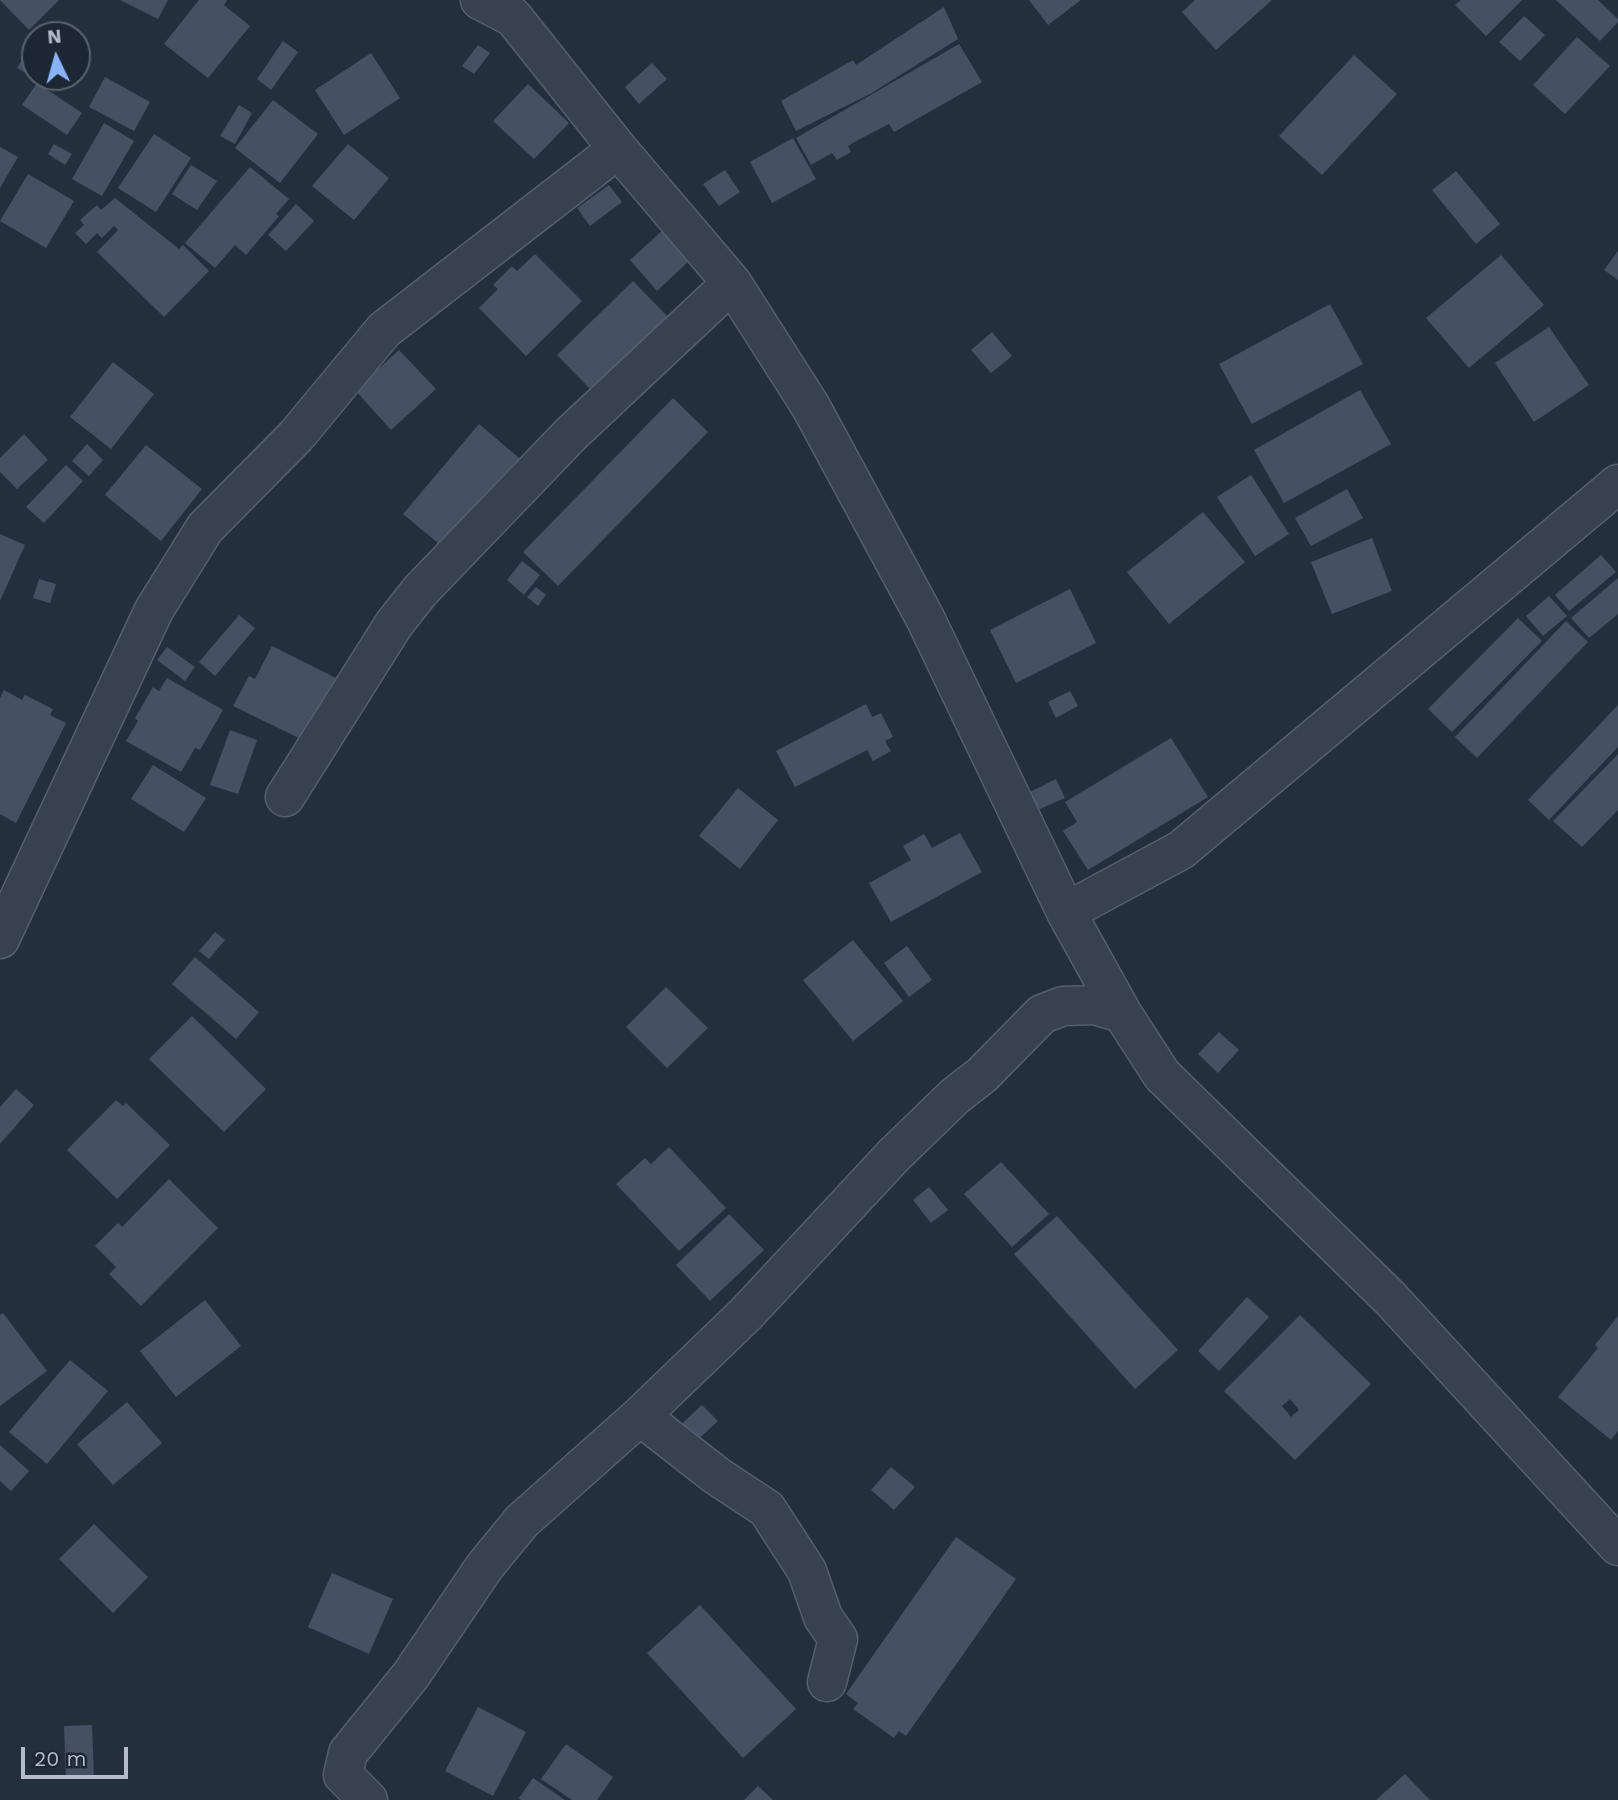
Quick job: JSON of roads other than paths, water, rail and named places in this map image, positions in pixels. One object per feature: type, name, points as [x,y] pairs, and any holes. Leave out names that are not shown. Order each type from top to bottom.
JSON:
[{"type":"street","points":[[480,0],[513,17],[618,149],[732,283],[811,407],[925,618],[1066,912],[1122,1013],[1162,1075],[1390,1298],[1618,1546]]},
{"type":"street","points":[[0,939],[154,610],[205,528],[314,416],[383,330],[618,149]]},
{"type":"street","points":[[285,797],[394,624],[420,591],[571,434],[732,283]]},
{"type":"street","points":[[1066,912],[1181,850],[1618,484]]},
{"type":"street","points":[[368,1800],[343,1775],[348,1753],[411,1675],[485,1566],[522,1521],[640,1416],[746,1314],[894,1155],[955,1096],[982,1075],[1042,1014],[1063,1006],[1095,1005],[1122,1013]]},
{"type":"street","points":[[640,1416],[717,1476],[767,1509],[807,1571],[823,1617],[838,1639],[827,1682]]}]
